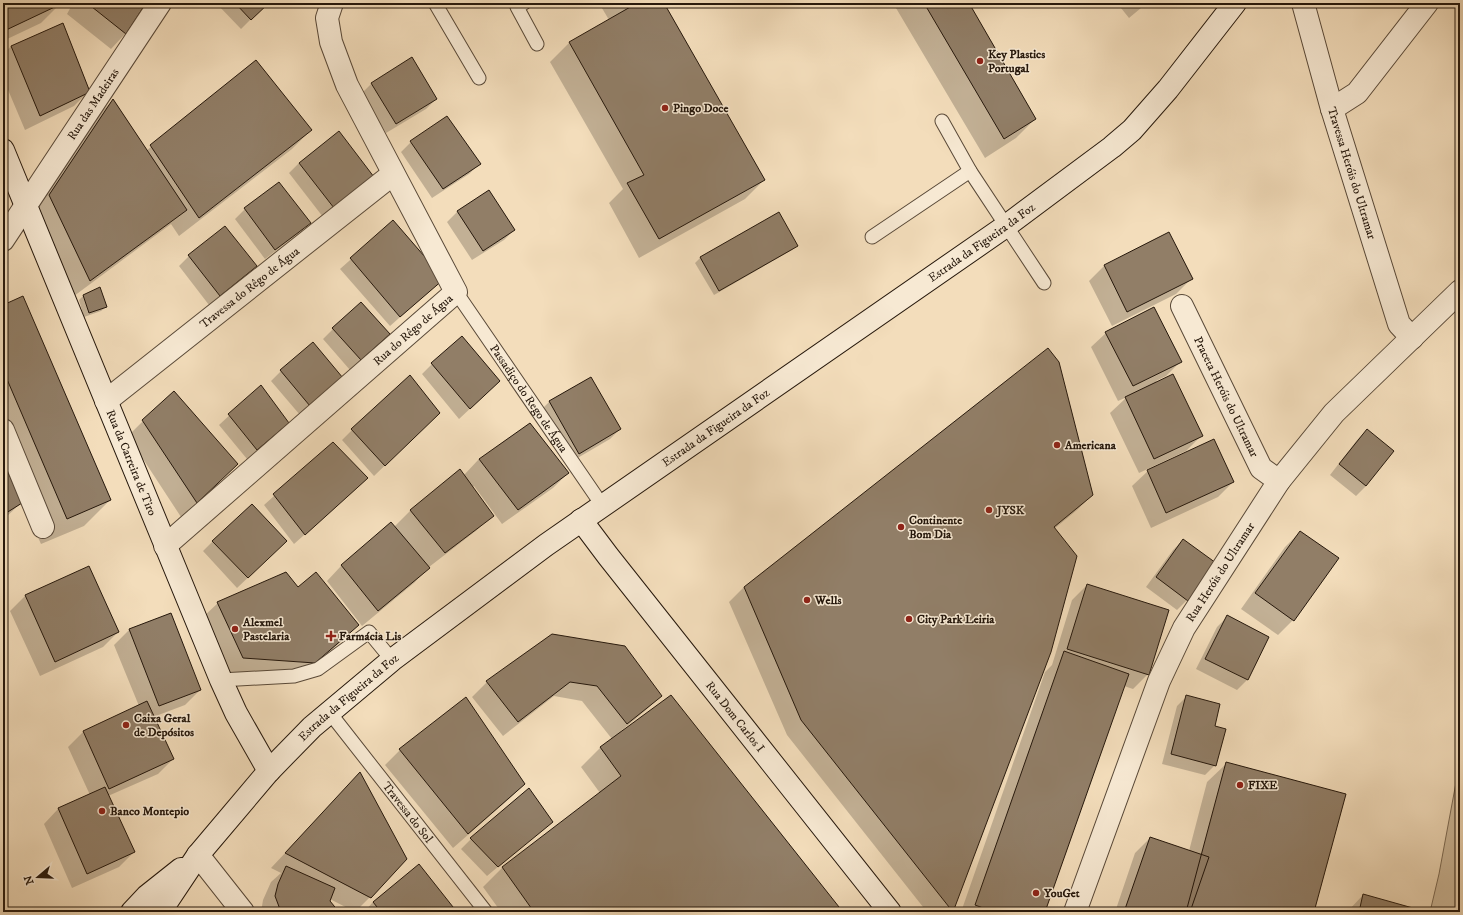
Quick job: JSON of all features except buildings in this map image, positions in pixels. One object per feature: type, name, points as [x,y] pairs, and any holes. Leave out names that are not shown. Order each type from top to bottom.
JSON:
[{"type":"street","name":"Rua das Madeiras","points":[[3,240],[160,3]]},
{"type":"street","name":"Rua do Rêgo de Água","points":[[165,546],[456,292],[347,85],[331,42],[327,18],[332,3]]},
{"type":"street","name":"Estrada da Figueira da Foz","points":[[198,855],[269,771],[312,727],[392,660],[602,505],[1006,226],[1132,130],[1168,89],[1235,3]]},
{"type":"street","name":"Travessa Heróis do Ultramar","points":[[1302,3],[1332,109],[1399,324],[1412,338]]},
{"type":"street","points":[[1332,109],[1357,93],[1427,3]]},
{"type":"street","name":"Rua da Carreira de Tiro","points":[[3,150],[220,680],[236,713],[269,771]]},
{"type":"street","name":"Travessa do Rêgo de Água","points":[[106,401],[393,174]]},
{"type":"street","name":"Rua Heróis do Ultramar","points":[[1075,912],[1159,681],[1184,628],[1278,481],[1334,413],[1460,291]]},
{"type":"street","name":"Praceta Heróis do Ultramar","points":[[1182,306],[1261,468],[1278,481]]},
{"type":"street","points":[[3,430],[43,527]]},
{"type":"street","name":"Rua Dom Carlos I","points":[[581,520],[890,912]]},
{"type":"street","points":[[132,912],[147,896],[198,855]]},
{"type":"street","points":[[160,912],[198,855]]},
{"type":"street","points":[[198,855],[243,912]]},
{"type":"lane","points":[[435,3],[479,78]]},
{"type":"lane","points":[[524,3],[517,7],[537,44]]},
{"type":"lane","points":[[942,121],[970,171],[1044,283]]},
{"type":"lane","points":[[872,237],[970,171]]},
{"type":"lane","name":"Passadiço do Rego de Água","points":[[456,292],[602,505]]},
{"type":"lane","points":[[220,680],[294,676],[318,669],[369,632],[392,660]]},
{"type":"lane","name":"Travessa do Sol","points":[[330,713],[486,912]]},
{"type":"shaded area","points":[[1460,761],[1460,912],[1430,912],[1439,874]]},
{"type":"place","name":"Key Plastics Portugal","points":[[980,61]]},
{"type":"place","name":"Pingo Doce","points":[[665,108]]},
{"type":"place","name":"Americana","points":[[1057,445]]},
{"type":"place","name":"JYSK","points":[[989,510]]},
{"type":"place","name":"Continente Bom Dia","points":[[901,527]]},
{"type":"place","name":"Wells","points":[[807,600]]},
{"type":"place","name":"City Park Leiria","points":[[909,619]]},
{"type":"place","name":"Alexmel Pastelaria","points":[[235,629]]},
{"type":"place","name":"Farmácia Lis","points":[[331,636]]},
{"type":"place","name":"Caixa Geral de Depósitos","points":[[126,725]]},
{"type":"place","name":"FIXE","points":[[1240,785]]},
{"type":"place","name":"Banco Montepio","points":[[102,811]]},
{"type":"place","name":"YouGet","points":[[1036,893]]}]
